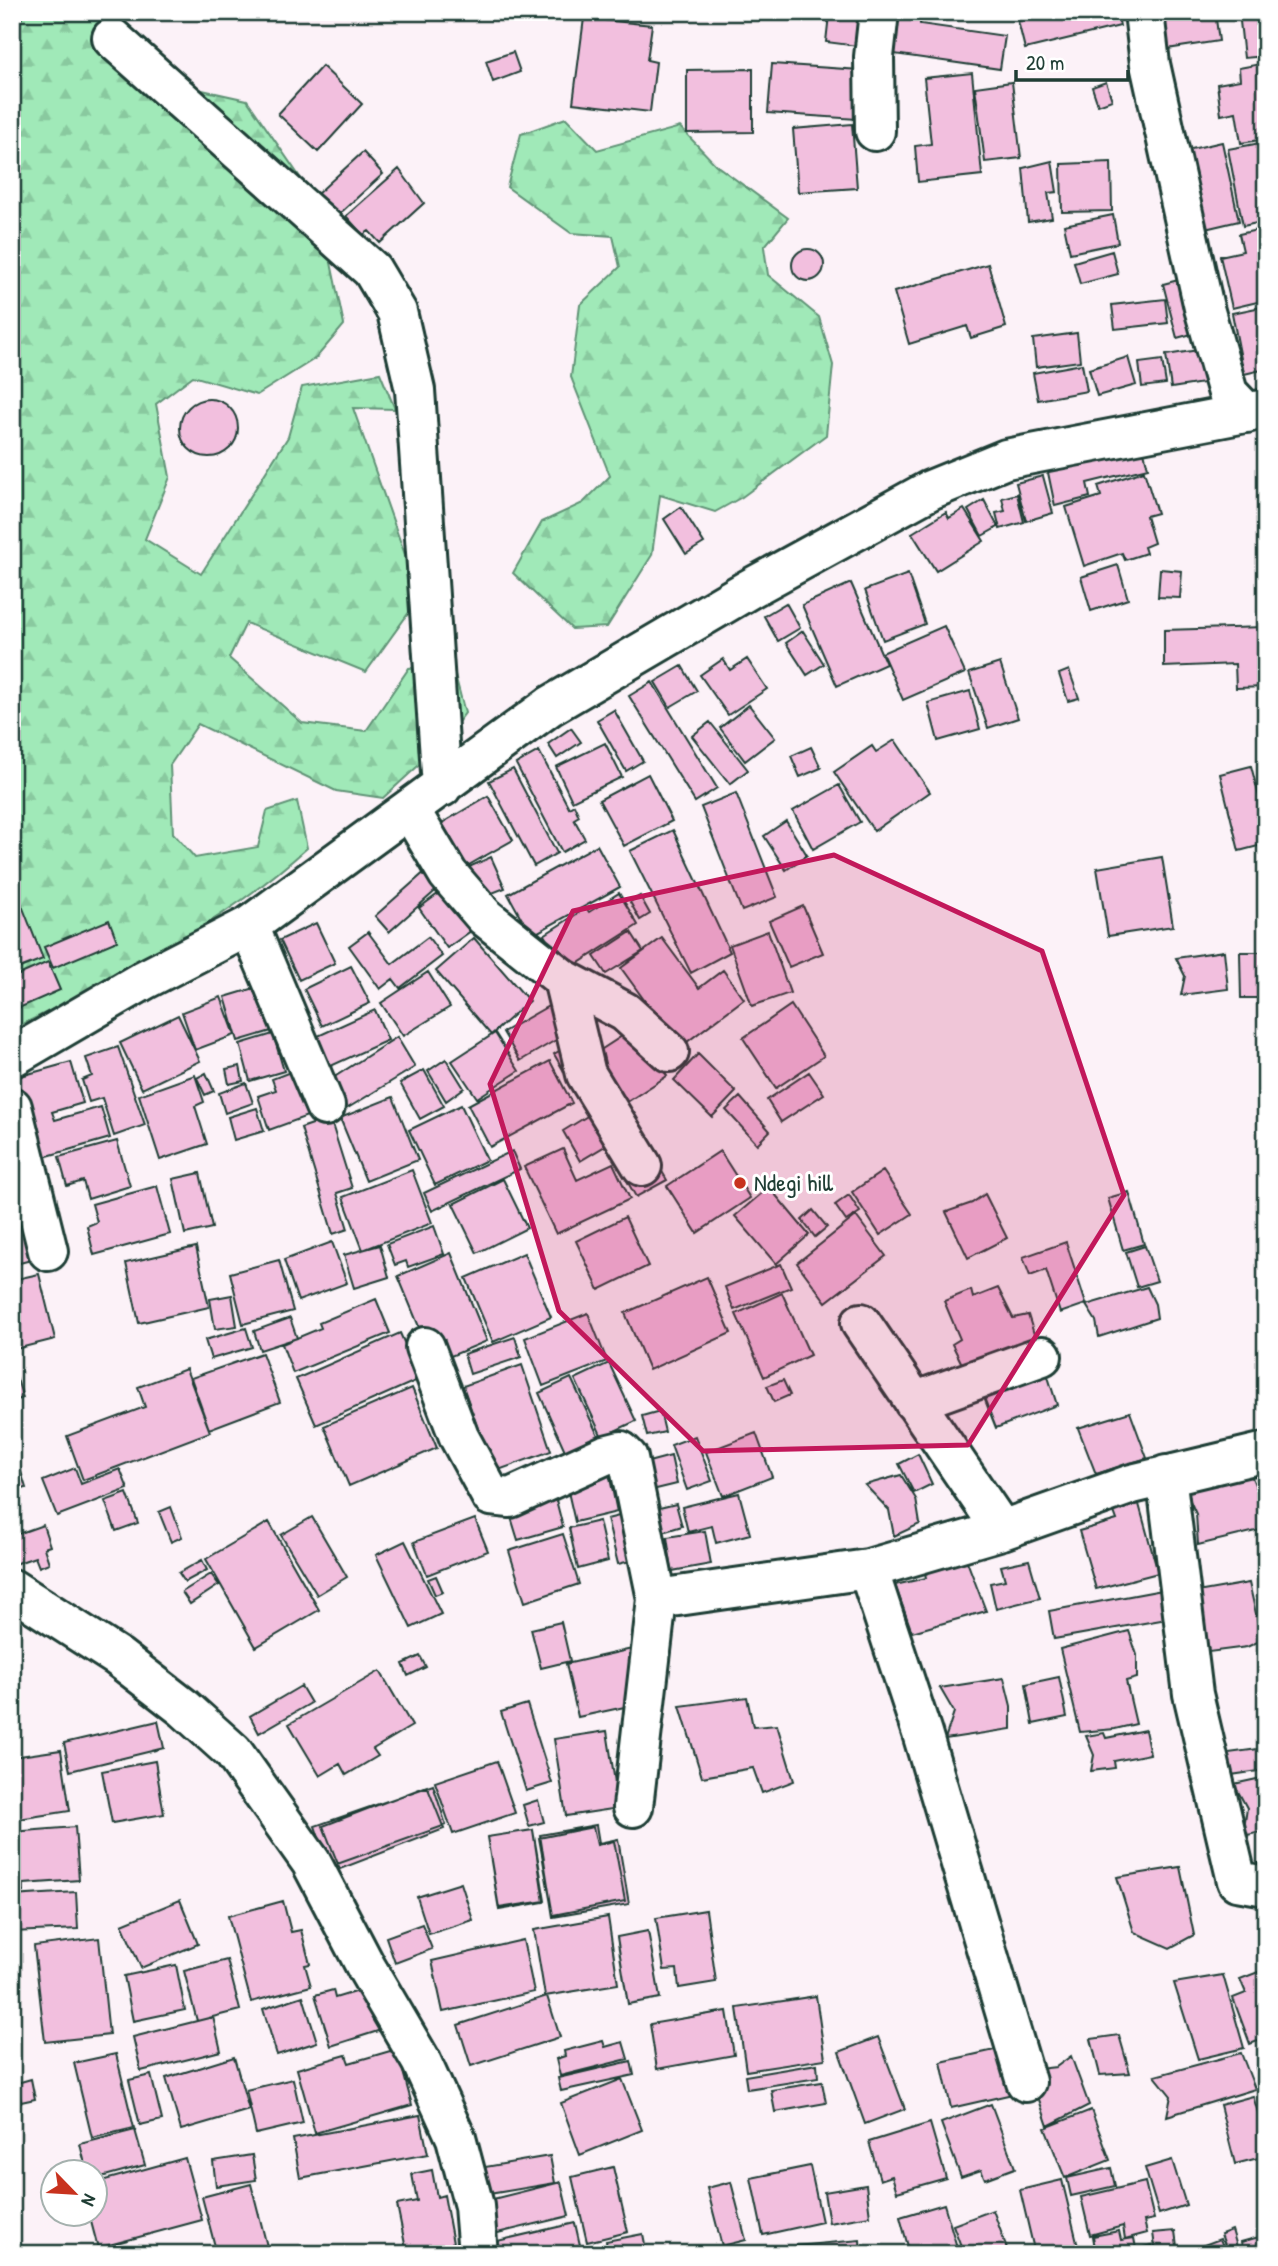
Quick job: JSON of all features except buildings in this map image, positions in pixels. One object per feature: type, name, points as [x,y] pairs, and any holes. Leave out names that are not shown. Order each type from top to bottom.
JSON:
[{"type":"street","points":[[875,131],[874,57],[879,12]]},
{"type":"street","points":[[1144,12],[1150,64],[1204,308],[1228,393],[1256,411]]},
{"type":"street","points":[[112,38],[372,270],[397,312],[415,390],[442,787]]},
{"type":"street","points":[[12,1057],[144,980],[250,926],[335,861],[442,787],[550,706],[751,588],[930,490],[1006,459],[1256,411]]},
{"type":"street","points":[[410,810],[448,874],[485,917],[563,979],[625,1012],[669,1052]]},
{"type":"street","points":[[250,926],[325,1106]]},
{"type":"street","points":[[563,979],[586,1074],[642,1166]]},
{"type":"street","points":[[12,1107],[48,1251]]},
{"type":"street","points":[[861,1324],[1002,1530]]},
{"type":"street","points":[[425,1347],[459,1437],[491,1496],[510,1498],[605,1455],[621,1451],[628,1458],[657,1599],[633,1807]]},
{"type":"street","points":[[914,1402],[1042,1356]]},
{"type":"street","points":[[657,1599],[868,1569],[1002,1530],[1132,1483],[1266,1452]]},
{"type":"street","points":[[1166,1475],[1193,1694],[1227,1844],[1237,1881],[1266,1886]]},
{"type":"street","points":[[868,1569],[922,1733],[1026,2082]]},
{"type":"street","points":[[12,1589],[118,1657],[184,1708],[233,1752],[311,1862],[366,1968],[421,2061],[456,2138],[474,2206],[478,2254]]},
{"type":"highlighted area","points":[[834,855],[1042,951],[1124,1195],[968,1445],[703,1451],[559,1311],[490,1084],[573,911]]},
{"type":"green space","points":[[12,12],[113,12],[112,24],[166,82],[247,100],[319,205],[344,325],[316,358],[257,395],[193,376],[156,404],[170,477],[145,539],[201,574],[288,437],[302,387],[380,373],[395,409],[353,408],[420,597],[366,672],[246,623],[229,658],[302,723],[366,731],[409,668],[452,663],[465,713],[441,745],[383,798],[336,791],[198,724],[170,765],[173,833],[195,858],[258,847],[267,811],[297,801],[307,848],[240,902],[204,926],[130,969],[15,1028],[12,1023]]},
{"type":"green space","points":[[566,118],[597,150],[680,127],[716,165],[788,218],[764,247],[768,275],[819,317],[833,365],[826,435],[742,497],[715,512],[660,495],[652,555],[607,627],[572,629],[513,573],[542,522],[583,503],[610,476],[571,377],[580,305],[620,267],[613,236],[571,233],[507,187],[521,134]]},
{"type":"place","name":"Ndegi hill","points":[[740,1183]]}]
